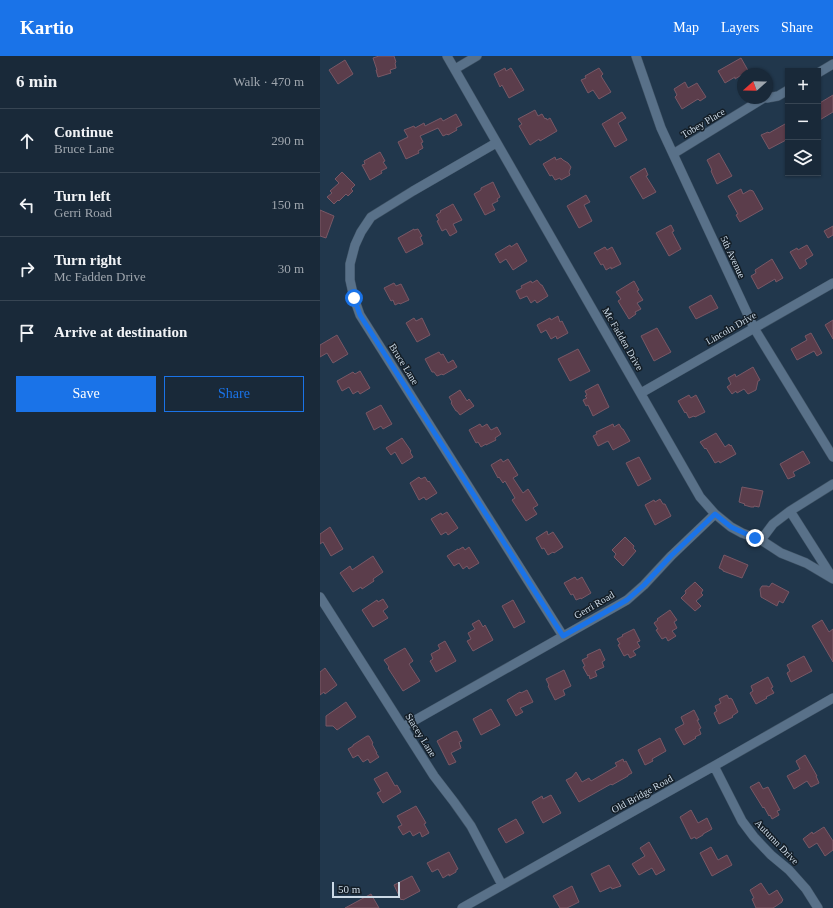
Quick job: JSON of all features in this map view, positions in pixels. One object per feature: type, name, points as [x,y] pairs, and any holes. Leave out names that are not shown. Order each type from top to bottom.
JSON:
[{"type":"street","name":"Mc Fadden Drive","points":[[447,56],[700,497],[715,514],[731,527],[761,540],[781,553],[806,563],[833,579]]},
{"type":"street","points":[[455,69],[477,56]]},
{"type":"street","name":"5th Avenue","points":[[636,56],[661,128],[754,328],[833,457]]},
{"type":"street","points":[[821,71],[833,64]]},
{"type":"street","name":"Tobey Place","points":[[773,97],[785,92]]},
{"type":"street","name":"Tobey Place","points":[[673,154],[756,104]]},
{"type":"street","name":"Bruce Lane","points":[[496,143],[412,191],[371,217],[361,232],[355,246],[350,264],[350,280],[360,315],[563,636]]},
{"type":"street","name":"Lincoln Drive","points":[[641,393],[833,283]]},
{"type":"street","points":[[761,540],[773,524],[790,511],[833,484]]},
{"type":"street","points":[[790,511],[833,579]]},
{"type":"street","name":"Gerri Road","points":[[403,727],[627,600],[715,514]]},
{"type":"street","name":"Stacey Lane","points":[[320,597],[434,776],[471,826],[502,885]]},
{"type":"street","name":"Old Bridge Road","points":[[462,908],[833,698]]},
{"type":"street","name":"Autumn Drive","points":[[714,766],[742,821],[754,837],[771,855],[789,870],[806,889],[818,908]]},
{"type":"building","points":[[379,56],[394,56],[396,68],[390,70],[391,73],[378,77],[373,58]]},
{"type":"building","points":[[741,58],[747,68],[737,68],[737,78],[735,79],[735,77],[725,83],[718,71]]},
{"type":"building","points":[[345,60],[353,74],[338,84],[329,70]]},
{"type":"building","points":[[505,68],[506,71],[511,68],[524,90],[509,98],[502,85],[500,87],[494,74]]},
{"type":"building","points":[[599,68],[603,74],[601,76],[611,92],[599,99],[593,90],[588,93],[581,80]]},
{"type":"building","points":[[685,82],[688,88],[697,83],[706,97],[700,101],[698,99],[682,109],[675,97],[677,95],[674,89]]},
{"type":"building","points":[[833,95],[833,112],[821,119],[821,104],[821,102]]},
{"type":"building","points":[[535,110],[538,116],[542,114],[547,120],[550,118],[557,131],[530,145],[519,126],[522,124],[518,119]]},
{"type":"building","points":[[622,112],[626,118],[618,123],[627,140],[615,147],[602,124]]},
{"type":"building","points":[[456,114],[462,125],[456,128],[457,130],[443,136],[438,128],[420,136],[423,142],[421,143],[423,148],[418,151],[419,153],[406,159],[398,142],[408,137],[404,130],[414,126],[415,128],[424,123],[425,126],[441,118],[443,121]]},
{"type":"building","points":[[785,124],[785,141],[769,149],[761,135],[768,132],[769,133]]},
{"type":"building","points":[[380,152],[385,161],[383,162],[387,168],[381,171],[382,173],[370,180],[362,165],[365,164],[364,161]]},
{"type":"building","points":[[719,153],[732,176],[717,184],[707,160]]},
{"type":"building","points":[[555,157],[556,160],[561,158],[571,167],[569,172],[570,175],[561,180],[560,178],[555,180],[552,175],[550,176],[543,164]]},
{"type":"building","points":[[645,168],[648,175],[646,176],[656,192],[643,199],[630,177]]},
{"type":"building","points":[[342,172],[355,185],[351,189],[353,191],[348,196],[346,194],[334,204],[327,197],[332,193],[330,191],[339,183],[335,179]]},
{"type":"building","points":[[493,182],[500,197],[497,199],[498,201],[492,204],[495,210],[485,215],[474,194],[481,190],[481,188]]},
{"type":"building","points":[[741,189],[743,194],[750,190],[753,191],[763,209],[740,222],[736,215],[738,214],[728,196]]},
{"type":"building","points":[[586,195],[590,202],[584,205],[592,221],[579,228],[567,206]]},
{"type":"building","points":[[453,204],[462,220],[453,224],[457,232],[450,236],[446,229],[442,231],[436,215]]},
{"type":"building","points":[[320,210],[334,216],[326,238],[320,236]]},
{"type":"building","points":[[671,225],[674,231],[672,232],[681,249],[669,256],[656,233]]},
{"type":"building","points":[[833,226],[833,235],[828,238],[824,231]]},
{"type":"building","points":[[414,229],[418,229],[422,236],[420,237],[423,244],[406,253],[398,238]]},
{"type":"building","points":[[517,243],[527,261],[513,270],[506,259],[500,263],[495,254],[510,245],[511,247]]},
{"type":"building","points":[[807,245],[813,255],[805,260],[807,264],[800,269],[790,252]]},
{"type":"building","points":[[605,247],[607,250],[612,247],[621,264],[606,270],[603,264],[601,265],[594,253]]},
{"type":"building","points":[[772,259],[783,278],[776,282],[775,279],[758,289],[751,276],[756,273],[755,270]]},
{"type":"building","points":[[537,280],[542,285],[548,296],[537,303],[535,300],[531,303],[527,296],[520,299],[516,291],[522,288],[521,286]]},
{"type":"building","points":[[634,281],[639,290],[637,291],[643,300],[637,303],[641,309],[635,312],[636,314],[629,319],[618,301],[621,299],[616,292]]},
{"type":"building","points":[[394,283],[396,286],[401,284],[409,300],[395,305],[393,300],[391,301],[384,288]]},
{"type":"building","points":[[711,295],[718,308],[696,319],[689,307]]},
{"type":"building","points":[[558,316],[560,322],[562,321],[568,333],[557,339],[556,336],[551,339],[546,330],[541,333],[537,325],[550,318],[551,320]]},
{"type":"building","points":[[414,318],[416,321],[422,318],[430,335],[417,342],[406,323]]},
{"type":"building","points":[[833,320],[833,339],[825,325]]},
{"type":"building","points":[[657,328],[671,352],[654,361],[641,336]]},
{"type":"building","points":[[811,333],[822,353],[817,356],[814,351],[797,360],[791,349],[807,340],[805,336]]},
{"type":"building","points":[[337,335],[348,354],[333,363],[327,353],[320,357],[320,345]]},
{"type":"building","points":[[578,349],[590,371],[570,381],[558,359]]},
{"type":"building","points":[[439,352],[441,355],[443,354],[448,363],[453,360],[457,367],[443,375],[437,376],[434,372],[432,372],[425,359]]},
{"type":"building","points":[[753,367],[760,380],[758,381],[756,390],[748,394],[744,389],[737,393],[736,391],[732,394],[727,387],[731,384],[728,378],[735,374],[736,377]]},
{"type":"building","points":[[360,371],[370,388],[360,394],[358,391],[353,394],[349,387],[342,391],[337,381],[353,372],[355,374]]},
{"type":"building","points":[[598,384],[609,407],[593,416],[588,405],[586,406],[583,400],[587,398],[585,396],[587,395],[585,391]]},
{"type":"building","points":[[460,390],[467,401],[469,399],[474,406],[460,415],[451,403],[452,402],[449,397]]},
{"type":"building","points":[[689,395],[691,398],[696,395],[705,412],[689,418],[678,401]]},
{"type":"building","points":[[381,405],[392,424],[383,429],[381,426],[374,430],[366,413]]},
{"type":"building","points":[[480,424],[482,427],[487,424],[491,430],[497,427],[501,434],[495,438],[496,440],[481,447],[478,442],[476,443],[469,430]]},
{"type":"building","points":[[613,424],[614,427],[619,424],[630,441],[613,450],[608,441],[598,446],[593,436],[597,434],[596,432]]},
{"type":"building","points":[[716,433],[725,447],[729,444],[730,446],[731,445],[736,454],[720,463],[719,461],[715,463],[706,448],[705,449],[700,442]]},
{"type":"building","points":[[402,438],[411,451],[410,452],[413,457],[402,464],[395,452],[391,455],[386,448]]},
{"type":"building","points":[[803,451],[810,463],[793,472],[795,476],[788,479],[780,464]]},
{"type":"building","points":[[639,457],[651,479],[638,486],[626,463]]},
{"type":"building","points":[[501,459],[503,462],[508,459],[518,475],[513,478],[523,493],[528,489],[538,505],[533,508],[537,514],[526,521],[512,500],[515,498],[505,481],[503,483],[499,477],[498,478],[491,465]]},
{"type":"building","points":[[419,477],[421,479],[425,477],[437,493],[426,500],[424,497],[419,500],[410,483]]},
{"type":"building","points":[[742,487],[763,491],[759,507],[751,507],[739,502]]},
{"type":"building","points":[[660,499],[663,504],[665,504],[671,516],[655,525],[645,505],[654,500],[655,502]]},
{"type":"building","points":[[447,512],[458,528],[448,535],[446,532],[441,535],[431,519],[441,513],[442,515]]},
{"type":"building","points":[[330,527],[343,549],[331,556],[323,542],[320,544],[320,534]]},
{"type":"building","points":[[547,531],[548,535],[553,532],[563,547],[548,555],[544,548],[542,549],[536,538]]},
{"type":"building","points":[[625,537],[634,546],[633,548],[636,551],[623,566],[614,557],[616,554],[612,550]]},
{"type":"building","points":[[463,547],[465,550],[469,547],[479,563],[469,569],[467,566],[463,569],[459,563],[454,566],[447,556]]},
{"type":"building","points":[[724,555],[748,565],[742,578],[719,568]]},
{"type":"building","points":[[373,556],[383,572],[373,579],[374,581],[362,589],[361,587],[353,592],[340,573],[350,566],[352,570]]},
{"type":"building","points":[[575,577],[577,580],[582,577],[591,593],[581,599],[576,600],[573,594],[571,595],[564,583]]},
{"type":"building","points":[[695,582],[703,590],[701,593],[703,595],[696,601],[701,606],[695,611],[681,598],[686,593],[685,591]]},
{"type":"building","points":[[772,583],[789,592],[783,603],[779,601],[777,606],[761,597],[760,589],[762,586],[769,587]]},
{"type":"building","points":[[383,599],[388,607],[383,611],[388,618],[373,627],[362,610],[377,600],[378,602]]},
{"type":"building","points":[[513,600],[525,622],[514,628],[502,606]]},
{"type":"building","points":[[670,610],[677,620],[674,622],[677,628],[672,631],[676,636],[668,641],[666,637],[662,639],[656,630],[658,629],[654,623],[658,620],[657,619]]},
{"type":"building","points":[[479,620],[483,627],[485,625],[493,640],[473,651],[467,641],[471,639],[468,633],[475,629],[472,624]]},
{"type":"building","points":[[822,620],[829,632],[833,629],[833,662],[812,626]]},
{"type":"building","points":[[634,629],[640,641],[637,642],[640,647],[633,651],[636,655],[630,658],[628,654],[624,656],[618,645],[620,644],[617,639]]},
{"type":"building","points":[[445,641],[456,661],[436,672],[430,661],[433,659],[431,654],[440,649],[438,645]]},
{"type":"building","points":[[405,648],[413,661],[409,664],[420,681],[403,691],[384,660]]},
{"type":"building","points":[[600,649],[605,660],[602,662],[604,667],[595,671],[597,676],[590,679],[583,667],[585,666],[582,660],[588,657],[587,655]]},
{"type":"building","points":[[804,656],[812,671],[791,682],[787,673],[790,671],[787,665]]},
{"type":"building","points":[[325,668],[337,685],[325,694],[324,692],[320,695],[320,672]]},
{"type":"building","points":[[564,670],[571,686],[563,690],[565,695],[555,700],[546,679]]},
{"type":"building","points":[[768,677],[774,693],[756,704],[750,693],[753,691],[751,686]]},
{"type":"building","points":[[527,690],[533,702],[520,708],[523,712],[516,716],[507,700],[520,692],[521,693]]},
{"type":"building","points":[[727,695],[729,699],[732,699],[738,712],[732,716],[733,717],[719,724],[714,713],[717,711],[715,706],[721,703],[719,699]]},
{"type":"building","points":[[346,702],[356,717],[337,730],[333,726],[326,726],[326,716]]},
{"type":"building","points":[[491,709],[500,725],[481,735],[473,719]]},
{"type":"building","points":[[694,710],[699,720],[697,720],[701,728],[699,729],[701,734],[684,745],[675,729],[684,724],[681,717]]},
{"type":"building","points":[[457,731],[462,741],[459,742],[461,748],[451,753],[456,762],[449,765],[437,741]]},
{"type":"building","points":[[369,736],[373,743],[372,744],[379,757],[370,763],[368,759],[363,762],[358,755],[353,758],[348,749]]},
{"type":"building","points":[[660,738],[666,751],[645,765],[638,750]]},
{"type":"building","points":[[805,755],[817,776],[819,783],[811,787],[807,781],[794,789],[787,776],[800,769],[796,761]]},
{"type":"building","points":[[623,759],[624,762],[626,761],[632,773],[579,802],[566,780],[572,777],[576,772],[582,782],[589,778],[591,781],[617,766],[615,763]]},
{"type":"building","points":[[387,772],[395,786],[397,785],[401,792],[383,803],[377,793],[381,791],[374,779]]},
{"type":"building","points":[[759,782],[763,789],[768,787],[780,810],[777,811],[779,815],[772,819],[750,787]]},
{"type":"building","points":[[551,795],[561,813],[543,823],[532,802],[542,796],[543,799]]},
{"type":"building","points":[[416,806],[426,823],[424,824],[429,833],[422,837],[420,832],[413,836],[410,831],[403,835],[398,827],[402,825],[397,816]]},
{"type":"building","points":[[691,810],[698,823],[707,818],[712,829],[696,839],[695,837],[691,839],[680,817]]},
{"type":"building","points":[[516,819],[524,833],[506,843],[498,829]]},
{"type":"building","points":[[824,827],[833,841],[833,850],[825,856],[817,843],[809,848],[803,839],[812,832],[813,834]]},
{"type":"building","points":[[649,842],[665,870],[656,875],[652,868],[639,875],[632,864],[645,856],[640,848]]},
{"type":"building","points":[[711,847],[718,860],[727,855],[732,865],[712,876],[700,853]]},
{"type":"building","points":[[449,852],[458,869],[456,872],[443,878],[438,869],[432,872],[427,863]]},
{"type":"building","points":[[609,865],[621,886],[612,889],[611,887],[600,892],[591,874]]},
{"type":"building","points":[[412,876],[420,891],[401,900],[394,885]]},
{"type":"building","points":[[761,883],[769,895],[777,890],[783,900],[782,902],[773,908],[756,908],[752,899],[754,898],[750,890]]},
{"type":"building","points":[[572,886],[579,902],[567,908],[560,908],[553,896]]},
{"type":"building","points":[[371,894],[379,908],[345,908]]},
{"type":"route","points":[[354,298],[360,315],[563,636],[627,600],[715,514],[731,527],[755,538]]}]
